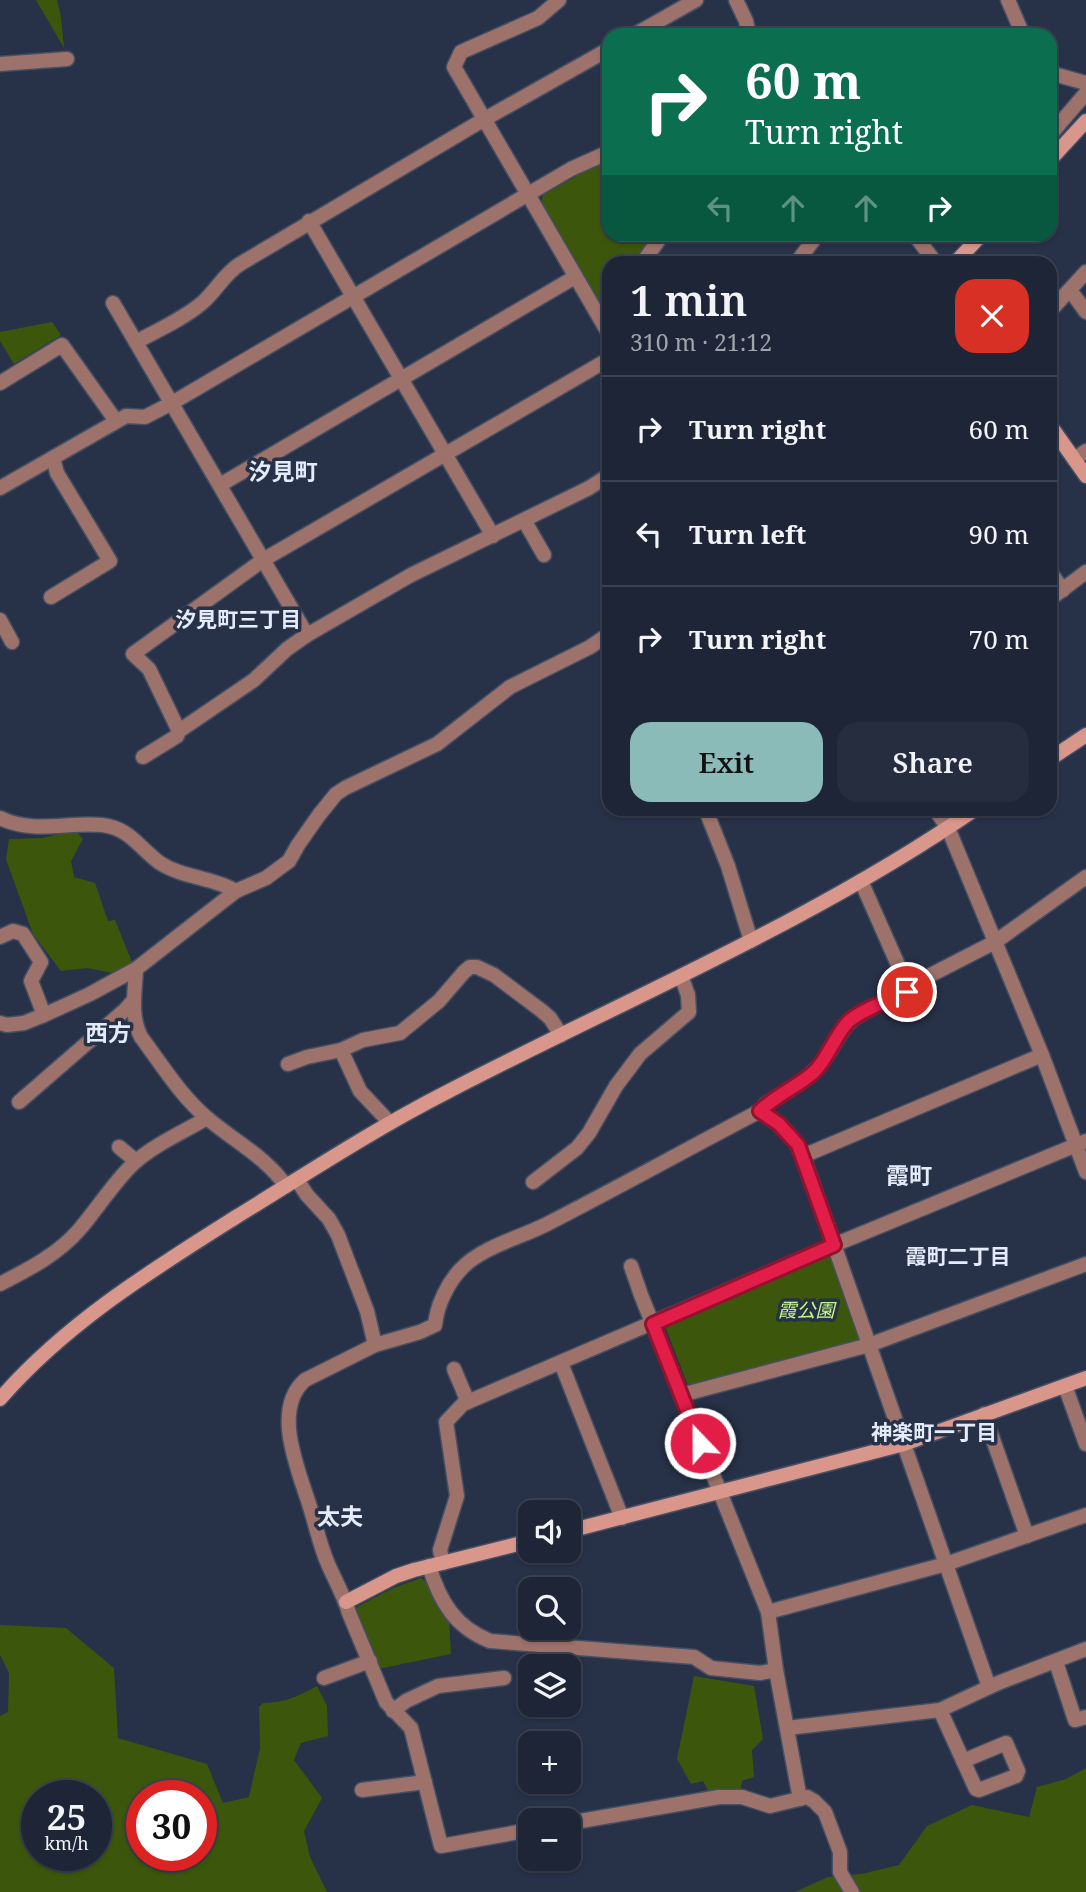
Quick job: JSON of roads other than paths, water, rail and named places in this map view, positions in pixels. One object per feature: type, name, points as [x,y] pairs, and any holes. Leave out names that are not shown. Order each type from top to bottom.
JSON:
[{"type":"street","points":[[559,0],[538,18],[461,52],[454,67],[575,277],[602,310]]},
{"type":"street","points":[[646,28],[696,0]]},
{"type":"street","points":[[736,0],[748,28]]},
{"type":"street","points":[[1008,0],[1021,28]]},
{"type":"street","points":[[136,342],[196,308],[232,269],[309,221],[602,53]]},
{"type":"street","points":[[0,64],[67,60]]},
{"type":"street","points":[[1057,75],[1086,83]]},
{"type":"street","points":[[1057,127],[1086,93]]},
{"type":"street","points":[[1057,152],[1086,121]]},
{"type":"street","points":[[0,488],[126,416],[145,417],[172,403],[571,169],[602,155]]},
{"type":"street","points":[[309,221],[493,536]]},
{"type":"street","points":[[962,256],[975,242]]},
{"type":"street","points":[[1057,304],[1086,272]]},
{"type":"street","points":[[220,485],[575,277]]},
{"type":"street","points":[[1070,290],[1086,312]]},
{"type":"street","points":[[113,303],[307,635]]},
{"type":"street","points":[[0,383],[62,345],[116,421]]},
{"type":"street","points":[[179,731],[149,669],[133,654],[263,560],[602,363]]},
{"type":"street","points":[[1057,432],[1080,455],[1086,476]]},
{"type":"street","points":[[51,597],[110,561],[57,473],[53,458]]},
{"type":"street","points":[[144,757],[254,680],[287,649],[307,635],[411,575],[602,480]]},
{"type":"street","points":[[524,520],[544,555]]},
{"type":"street","points":[[1057,594],[1086,572]]},
{"type":"street","points":[[1057,582],[1063,590]]},
{"type":"street","points":[[0,620],[12,642]]},
{"type":"street","points":[[0,1023],[24,1023],[136,969],[236,891],[266,878],[289,861],[336,794],[437,744],[510,687],[602,639]]},
{"type":"street","points":[[1057,754],[1086,734]]},
{"type":"street","points":[[708,816],[728,866],[751,941]]},
{"type":"street","points":[[940,816],[948,828],[1042,1055],[1082,1143],[1086,1172]]},
{"type":"street","points":[[0,1399],[53,1344],[121,1291],[390,1123],[447,1091],[825,902],[965,816]]},
{"type":"street","points":[[0,818],[34,827],[101,825],[116,828],[128,834],[159,862],[174,870],[225,885],[236,891]]},
{"type":"street","points":[[518,1832],[442,1846],[411,1728],[386,1702],[327,1561],[290,1441],[289,1416],[297,1388],[305,1380],[375,1345],[435,1325],[440,1303],[455,1276],[472,1260],[588,1203],[760,1111],[820,1066],[848,1023],[857,1016],[907,992],[917,982],[995,942],[1086,877]]},
{"type":"street","points":[[861,881],[900,967],[912,987]]},
{"type":"street","points":[[0,937],[13,931],[23,934],[41,962],[31,981],[44,1015]]},
{"type":"street","points":[[288,1065],[363,1041],[400,1034],[439,1001],[470,967],[477,967],[494,975],[550,1018],[561,1035]]},
{"type":"street","points":[[136,969],[134,1019],[141,1037],[186,1098],[207,1118],[307,1195],[329,1219],[338,1235],[367,1311],[375,1345]]},
{"type":"street","points":[[533,1182],[577,1148],[640,1054],[689,1012],[688,995],[681,976]]},
{"type":"street","points":[[19,1102],[134,1000]]},
{"type":"street","points":[[341,1050],[360,1091],[390,1123]]},
{"type":"street","points":[[803,1156],[1042,1055]]},
{"type":"street","points":[[760,1111],[789,1133],[803,1156],[989,1687]]},
{"type":"street","points":[[0,1284],[45,1261],[59,1250],[136,1161],[207,1118]]},
{"type":"street","points":[[776,1670],[760,1673],[712,1668],[694,1657],[490,1641],[467,1630],[456,1619],[434,1583],[436,1565],[457,1496],[446,1422],[463,1404],[834,1245],[1082,1143]]},
{"type":"street","points":[[118,1147],[136,1161]]},
{"type":"street","points":[[681,1395],[869,1345],[1086,1264]]},
{"type":"street","points":[[631,1266],[768,1612],[800,1799]]},
{"type":"street","points":[[561,1363],[622,1518]]},
{"type":"street","points":[[454,1369],[468,1402]]},
{"type":"street","points":[[581,1528],[904,1444],[1086,1378]]},
{"type":"street","points":[[1065,1386],[1086,1444]]},
{"type":"street","points":[[984,1414],[1027,1536]]},
{"type":"street","points":[[768,1612],[946,1564],[1086,1515]]},
{"type":"street","points":[[346,1602],[396,1576],[518,1544]]},
{"type":"street","points":[[787,1728],[940,1710],[989,1687],[1086,1649]]},
{"type":"street","points":[[324,1678],[370,1661]]},
{"type":"street","points":[[1056,1662],[1075,1720],[1086,1717]]},
{"type":"street","points":[[393,1711],[406,1701],[438,1686],[504,1678]]},
{"type":"street","points":[[940,1710],[963,1761]]},
{"type":"street","points":[[362,1790],[425,1782]]},
{"type":"street","points":[[581,1821],[719,1797],[742,1797],[770,1805],[807,1797],[825,1812],[840,1852],[840,1872],[852,1892]]},
{"type":"district","name":"汐見町","points":[[283,471]]},
{"type":"district","name":"汐見町三丁目","points":[[238,619]]},
{"type":"district","name":"西方","points":[[108,1032]]},
{"type":"district","name":"霞町","points":[[909,1175]]},
{"type":"district","name":"霞町二丁目","points":[[958,1256]]},
{"type":"district","name":"神楽町一丁目","points":[[934,1432]]},
{"type":"district","name":"太夫","points":[[340,1516]]},
{"type":"park label","name":"霞公園","points":[[806,1310]]}]
